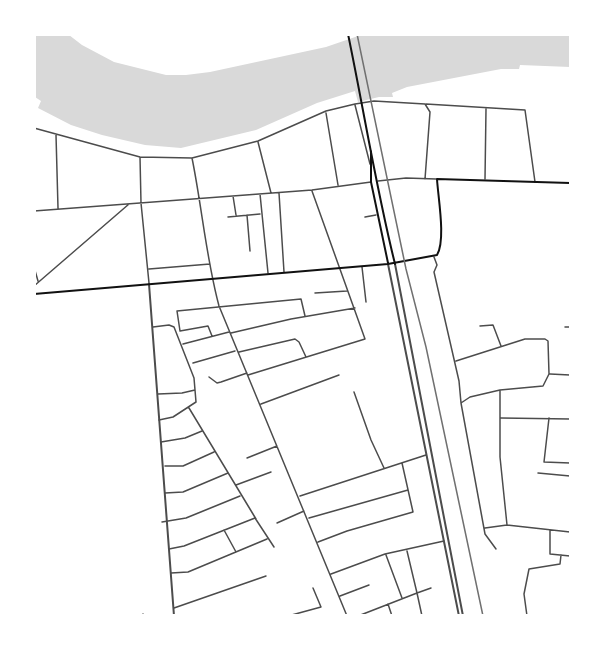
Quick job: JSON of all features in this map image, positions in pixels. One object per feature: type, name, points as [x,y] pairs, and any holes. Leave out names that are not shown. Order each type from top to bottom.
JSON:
[{"type":"main road","points":[[348,34],[394,264]]},
{"type":"main road","points":[[371,148],[371,182],[388,264]]},
{"type":"main road","points":[[34,294],[394,264],[418,260],[439,252],[437,179],[570,183]]},
{"type":"street","points":[[34,128],[140,157],[192,158],[258,141],[326,111],[374,101],[525,110],[535,182]]},
{"type":"street","points":[[355,104],[370,165]]},
{"type":"street","points":[[425,104],[430,112],[425,179]]},
{"type":"street","points":[[485,180],[486,108]]},
{"type":"street","points":[[326,111],[338,186]]},
{"type":"street","points":[[56,135],[58,209]]},
{"type":"street","points":[[258,141],[271,193]]},
{"type":"street","points":[[140,157],[141,203],[159,420],[164,522],[174,615]]},
{"type":"street","points":[[192,158],[212,279],[219,306],[347,615]]},
{"type":"street","points":[[377,181],[408,178],[437,179]]},
{"type":"street","points":[[34,211],[312,190],[371,182]]},
{"type":"street","points":[[209,377],[221,382],[365,339],[312,190]]},
{"type":"street","points":[[279,192],[284,273]]},
{"type":"street","points":[[260,194],[268,274]]},
{"type":"street","points":[[233,195],[237,216]]},
{"type":"street","points":[[34,286],[129,204]]},
{"type":"street","points":[[228,216],[262,214]]},
{"type":"street","points":[[247,215],[250,251]]},
{"type":"street","points":[[365,217],[377,215]]},
{"type":"street","points":[[433,256],[437,265],[434,272],[462,393],[461,403],[485,528],[487,537],[496,549]]},
{"type":"street","points":[[148,269],[211,264]]},
{"type":"street","points":[[388,264],[461,615]]},
{"type":"street","points":[[394,264],[440,491],[461,615]]},
{"type":"street","points":[[362,266],[366,302]]},
{"type":"street","points":[[34,267],[38,282]]},
{"type":"street","points":[[315,293],[348,290]]},
{"type":"street","points":[[212,336],[208,326],[181,332],[177,311],[302,299],[305,316]]},
{"type":"street","points":[[183,344],[305,316],[355,308]]},
{"type":"street","points":[[152,327],[169,325],[174,327],[194,378],[196,390],[196,402],[173,417],[159,420]]},
{"type":"street","points":[[480,326],[494,327],[501,347]]},
{"type":"street","points":[[565,327],[570,327]]},
{"type":"street","points":[[193,363],[295,339],[299,342],[306,357]]},
{"type":"street","points":[[455,362],[525,339],[545,339],[549,345],[549,374],[543,386],[500,390],[470,397],[461,403]]},
{"type":"street","points":[[549,374],[570,375]]},
{"type":"street","points":[[260,404],[339,375]]},
{"type":"street","points":[[157,394],[196,390]]},
{"type":"street","points":[[500,390],[500,457],[507,525]]},
{"type":"street","points":[[354,392],[371,440],[385,469]]},
{"type":"street","points":[[189,407],[274,547]]},
{"type":"street","points":[[500,418],[570,419]]},
{"type":"street","points":[[549,418],[544,462],[570,464]]},
{"type":"street","points":[[160,442],[179,439],[202,430]]},
{"type":"street","points":[[247,458],[278,446]]},
{"type":"street","points":[[162,466],[183,466],[215,451]]},
{"type":"street","points":[[299,496],[426,454]]},
{"type":"street","points":[[317,542],[413,512],[402,463]]},
{"type":"street","points":[[235,486],[271,472]]},
{"type":"street","points":[[164,493],[183,492],[228,473]]},
{"type":"street","points":[[538,473],[570,476]]},
{"type":"street","points":[[308,518],[409,490]]},
{"type":"street","points":[[434,492],[440,491]]},
{"type":"street","points":[[164,522],[186,518],[241,495]]},
{"type":"street","points":[[278,523],[305,510]]},
{"type":"street","points":[[168,549],[184,546],[256,519]]},
{"type":"street","points":[[485,528],[507,525],[570,532]]},
{"type":"street","points":[[224,530],[236,553]]},
{"type":"street","points":[[550,530],[550,554],[570,556]]},
{"type":"street","points":[[170,574],[188,572],[268,539]]},
{"type":"street","points":[[330,574],[385,554],[444,541]]},
{"type":"street","points":[[406,550],[422,615]]},
{"type":"street","points":[[385,554],[402,598]]},
{"type":"street","points":[[527,615],[524,594],[529,569],[560,564],[561,555]]},
{"type":"street","points":[[173,609],[266,576]]},
{"type":"street","points":[[339,597],[369,585]]},
{"type":"street","points":[[288,615],[321,607],[313,588]]},
{"type":"street","points":[[358,615],[431,588]]},
{"type":"street","points":[[388,603],[392,615]]},
{"type":"shaded area","points":[[35,35],[69,35],[82,45],[114,62],[166,75],[210,72],[326,47],[361,35],[570,35],[570,67],[520,65],[519,69],[501,69],[407,87],[392,93],[393,97],[379,97],[358,102],[355,91],[317,103],[256,130],[181,148],[145,145],[102,135],[71,125],[38,108],[41,101],[35,97]]},
{"type":"railway","points":[[357,34],[406,269],[426,347],[483,616]]}]
